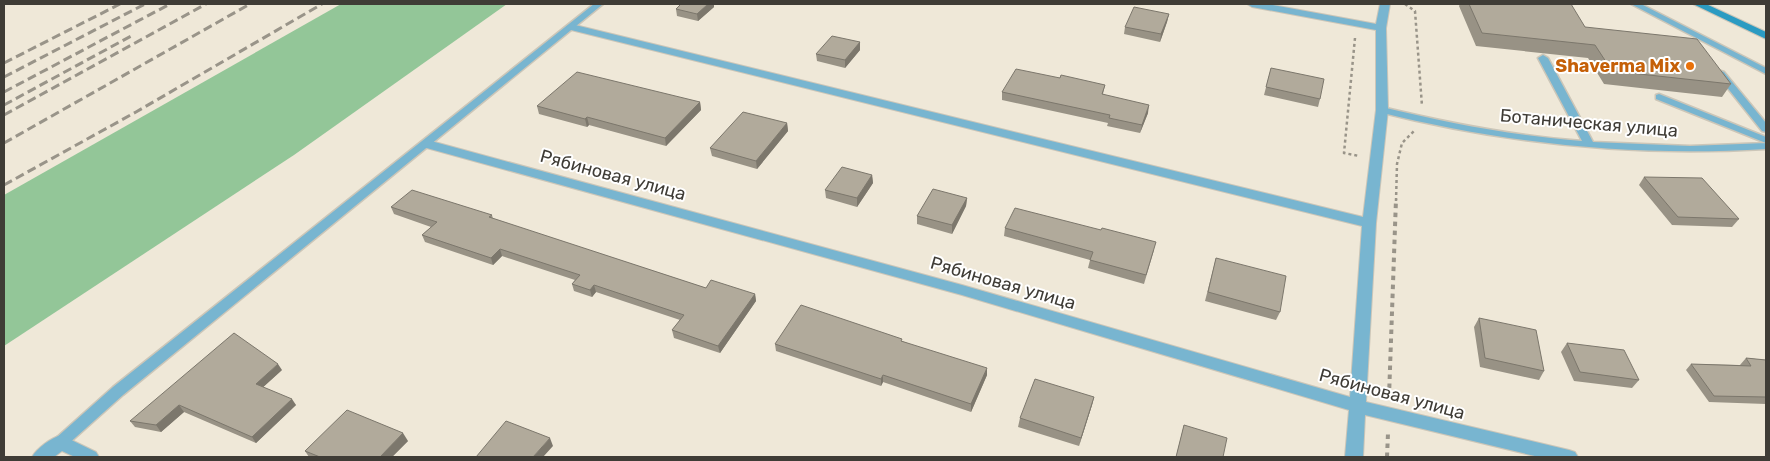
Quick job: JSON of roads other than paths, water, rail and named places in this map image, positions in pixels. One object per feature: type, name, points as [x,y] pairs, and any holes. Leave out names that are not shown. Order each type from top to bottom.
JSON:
[{"type":"main road","points":[[1698,4],[1766,36]]},
{"type":"street","points":[[1252,4],[1381,28]]},
{"type":"street","points":[[1354,457],[1369,223],[1382,110],[1381,28],[1385,4]]},
{"type":"street","points":[[571,27],[1369,223]]},
{"type":"street","name":"Рябиновая улица","points":[[427,144],[962,290],[1389,415],[1569,457]]},
{"type":"street","points":[[41,457],[61,442],[90,457]]},
{"type":"lane","points":[[61,442],[118,391],[599,4]]},
{"type":"lane","points":[[1635,4],[1766,70]]},
{"type":"lane","points":[[1684,29],[1698,46]]},
{"type":"lane","points":[[1542,58],[1589,144]]},
{"type":"lane","points":[[1716,68],[1766,129]]},
{"type":"lane","points":[[1659,97],[1766,140]]},
{"type":"lane","name":"Ботаническая улица","points":[[1382,110],[1423,121],[1495,133],[1589,144],[1691,149],[1766,146]]},
{"type":"railway","points":[[4,63],[120,4]]},
{"type":"railway","points":[[4,77],[145,4]]},
{"type":"railway","points":[[4,92],[170,4]]},
{"type":"railway","points":[[4,115],[206,4]]},
{"type":"railway","points":[[4,143],[250,4]]},
{"type":"railway","points":[[4,185],[136,112],[322,4]]},
{"type":"railway","points":[[4,105],[133,35]]},
{"type":"place","name":"Shaverma Mix","points":[[1690,66]]}]
